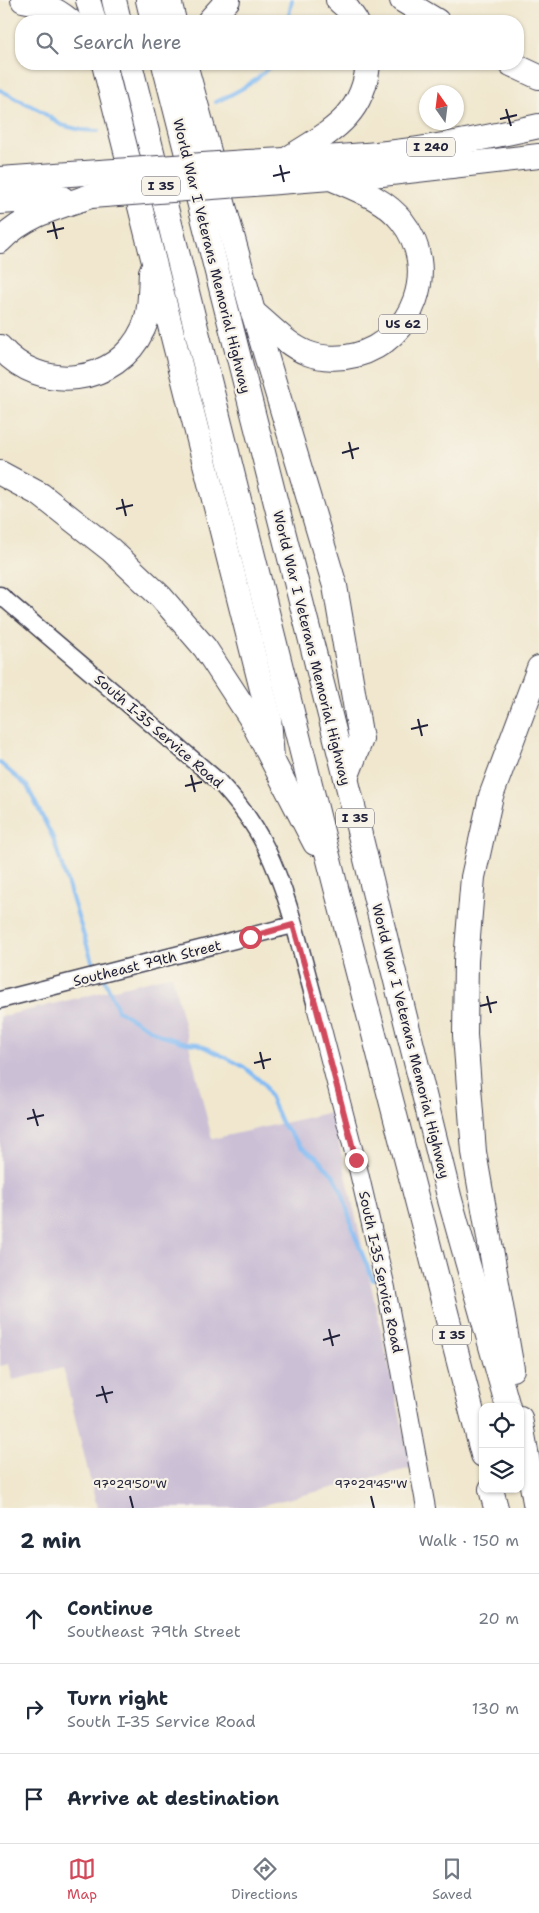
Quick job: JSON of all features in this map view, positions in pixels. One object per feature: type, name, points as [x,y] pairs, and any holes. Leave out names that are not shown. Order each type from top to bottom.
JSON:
[{"type":"highway","points":[[23,0],[42,5],[62,15]]},
{"type":"highway","points":[[88,0],[92,15]]},
{"type":"highway","points":[[114,0],[118,15]]},
{"type":"highway","points":[[148,0],[152,15]]},
{"type":"highway","points":[[169,0],[173,15]]},
{"type":"highway","points":[[214,15],[228,0]]},
{"type":"highway","points":[[338,0],[352,15]]},
{"type":"highway","points":[[402,0],[427,15]]},
{"type":"highway","points":[[105,70],[186,381],[267,708],[272,758]]},
{"type":"highway","name":"I 35","points":[[132,70],[334,880],[481,1448]]},
{"type":"highway","name":"World War I Veterans Memorial Highway","points":[[166,70],[346,778],[450,1200],[507,1403]]},
{"type":"highway","points":[[190,70],[253,312],[334,586],[361,739],[346,778]]},
{"type":"highway","points":[[286,160],[332,130],[345,119],[355,106],[362,92],[368,70]]},
{"type":"highway","points":[[524,70],[539,77]]},
{"type":"highway","name":"I 240","points":[[0,202],[91,196],[250,173],[286,160],[321,159],[402,151],[462,142],[539,126]]},
{"type":"highway","name":"I 240","points":[[0,179],[85,173],[250,173],[331,178],[539,156]]},
{"type":"highway","points":[[0,167],[38,176]]},
{"type":"highway","name":"US 62","points":[[253,312],[293,345],[308,353],[337,358],[366,352],[393,335],[405,322],[414,307],[420,276],[419,260],[410,234],[402,220],[378,200],[331,178]]},
{"type":"highway","points":[[0,241],[24,221],[48,210],[91,196]]},
{"type":"highway","points":[[0,347],[25,368],[51,377],[80,376],[108,367],[129,350],[144,327],[150,296],[152,253]]},
{"type":"highway","points":[[0,473],[40,495],[112,550],[160,597],[205,648],[250,717],[334,880]]},
{"type":"highway","points":[[517,1403],[474,1152],[465,1035],[466,961],[473,877],[491,796],[539,668]]},
{"type":"highway","points":[[524,1441],[535,1504]]},
{"type":"highway","points":[[524,1464],[535,1504]]},
{"type":"highway","points":[[493,1493],[496,1508]]},
{"type":"main road","name":"South I-35 Service Road","points":[[316,1006],[356,1160],[386,1288],[426,1508]]},
{"type":"street","name":"South I-35 Service Road","points":[[0,595],[217,780],[234,798],[266,847],[278,874],[316,1006]]},
{"type":"street","name":"Southeast 79th Street","points":[[0,1000],[293,925]]},
{"type":"shaded area","points":[[172,975],[212,1139],[332,1112],[412,1468],[251,1508],[97,1508],[63,1368],[13,1380],[9,1364],[0,1366],[0,1017]]},
{"type":"waterway","points":[[289,15],[292,0]]},
{"type":"waterway","points":[[216,102],[239,90],[266,70]]},
{"type":"waterway","points":[[0,90],[39,110],[61,125],[81,130],[98,131]]},
{"type":"waterway","points":[[0,763],[27,786],[53,838],[92,961],[100,970]]},
{"type":"waterway","points":[[104,978],[118,1010],[124,1014],[162,1036],[186,1043],[198,1044],[233,1061],[244,1067],[264,1084],[282,1124],[302,1147],[316,1157],[334,1176],[342,1192],[355,1236],[373,1280]]},
{"type":"route","points":[[250,937],[293,925],[356,1160]]}]
